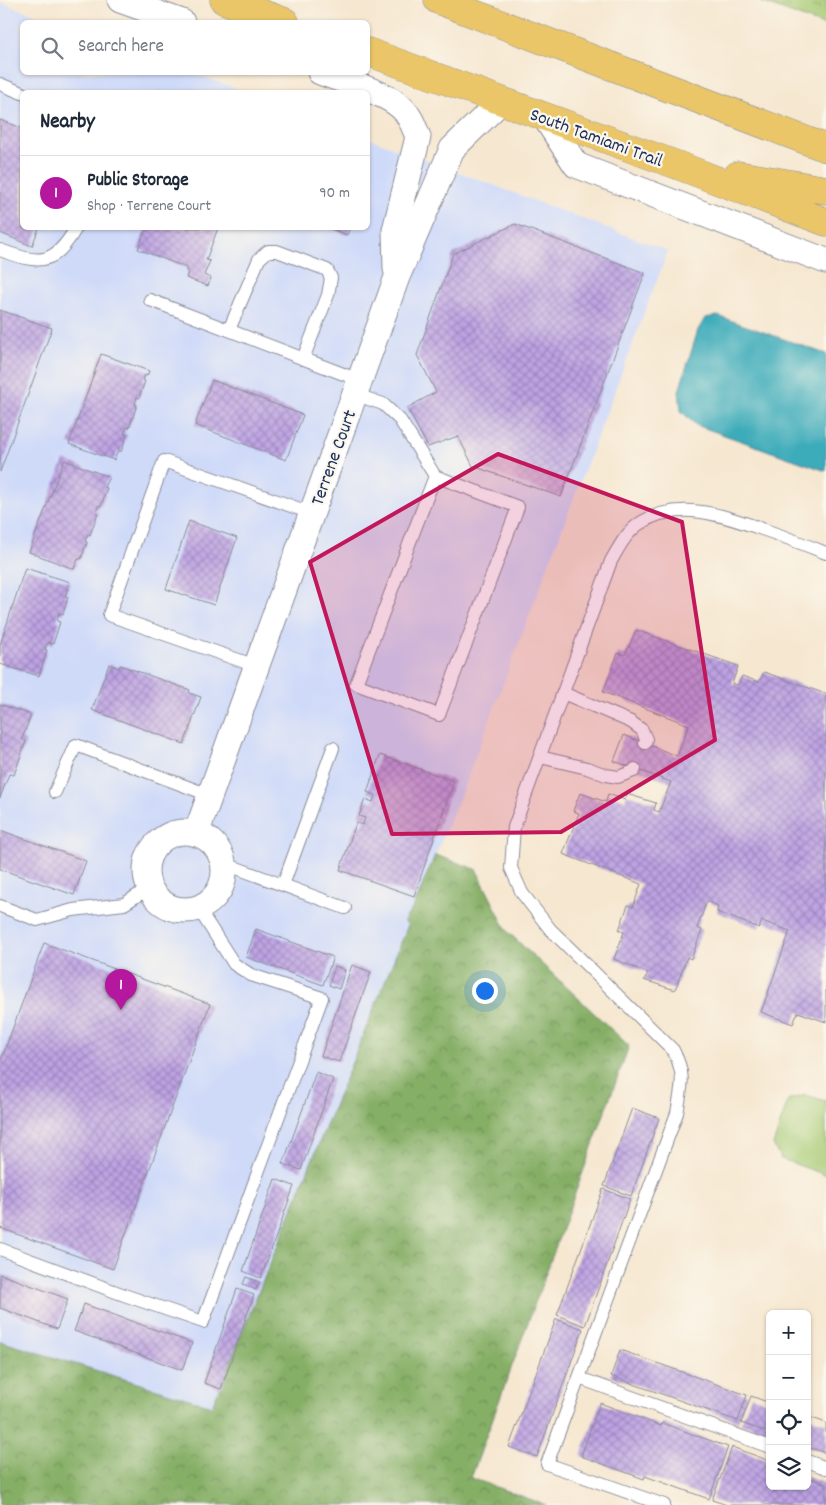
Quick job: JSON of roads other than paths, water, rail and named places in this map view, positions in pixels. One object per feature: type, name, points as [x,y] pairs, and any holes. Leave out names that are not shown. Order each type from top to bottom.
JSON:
[{"type":"main road","points":[[224,0],[279,20]]},
{"type":"main road","points":[[438,0],[826,148]]},
{"type":"main road","name":"South Tamiami Trail","points":[[370,53],[677,165],[826,222]]},
{"type":"main road","points":[[677,165],[826,190]]},
{"type":"street","points":[[120,0],[176,20]]},
{"type":"street","points":[[328,75],[369,90]]},
{"type":"street","points":[[370,90],[385,96],[403,108],[414,124],[418,137],[395,230],[396,277]]},
{"type":"street","name":"Terrene Court","points":[[196,834],[396,277],[452,149],[502,101]]},
{"type":"street","points":[[544,116],[576,164],[826,261]]},
{"type":"street","points":[[184,832],[196,834],[214,844],[220,853],[223,863],[222,885],[208,903],[198,908],[187,911],[175,910],[156,898],[149,888],[146,876],[146,862],[160,841],[171,835],[184,832]]},
{"type":"lane","points":[[0,84],[20,91]]},
{"type":"lane","points":[[0,250],[26,259],[48,259],[63,248],[75,230]]},
{"type":"lane","points":[[229,330],[259,260],[268,251],[278,251],[310,263],[327,270],[331,278],[328,296],[303,359]]},
{"type":"lane","points":[[150,300],[303,359],[357,387],[383,404],[400,420],[435,476],[518,507],[439,715],[356,684],[435,476]]},
{"type":"lane","points":[[256,666],[109,614],[164,460],[311,513]]},
{"type":"lane","points":[[664,1505],[547,1464],[677,1113],[682,1085],[681,1066],[673,1050],[550,929],[522,893],[511,868],[514,827],[611,561],[622,540],[638,525],[656,516],[677,511],[700,511],[732,518],[826,553]]},
{"type":"lane","points":[[563,693],[631,722],[642,730],[646,739],[645,743]]},
{"type":"lane","points":[[55,792],[76,744],[209,796]]},
{"type":"lane","points":[[283,885],[333,748]]},
{"type":"lane","points":[[540,757],[618,777],[635,769]]},
{"type":"lane","points":[[223,863],[345,908]]},
{"type":"lane","points":[[0,906],[37,920],[72,910],[124,904],[149,888]]},
{"type":"lane","points":[[0,1249],[203,1322],[322,998],[251,976],[234,964],[198,908]]},
{"type":"lane","points":[[579,1378],[766,1446]]},
{"type":"lane","points":[[811,1462],[826,1468]]},
{"type":"water","points":[[718,316],[826,354],[826,471],[696,425],[681,411],[679,391],[698,330],[705,318]]},
{"type":"place","name":"Public Storage","points":[[121,1010]]}]
